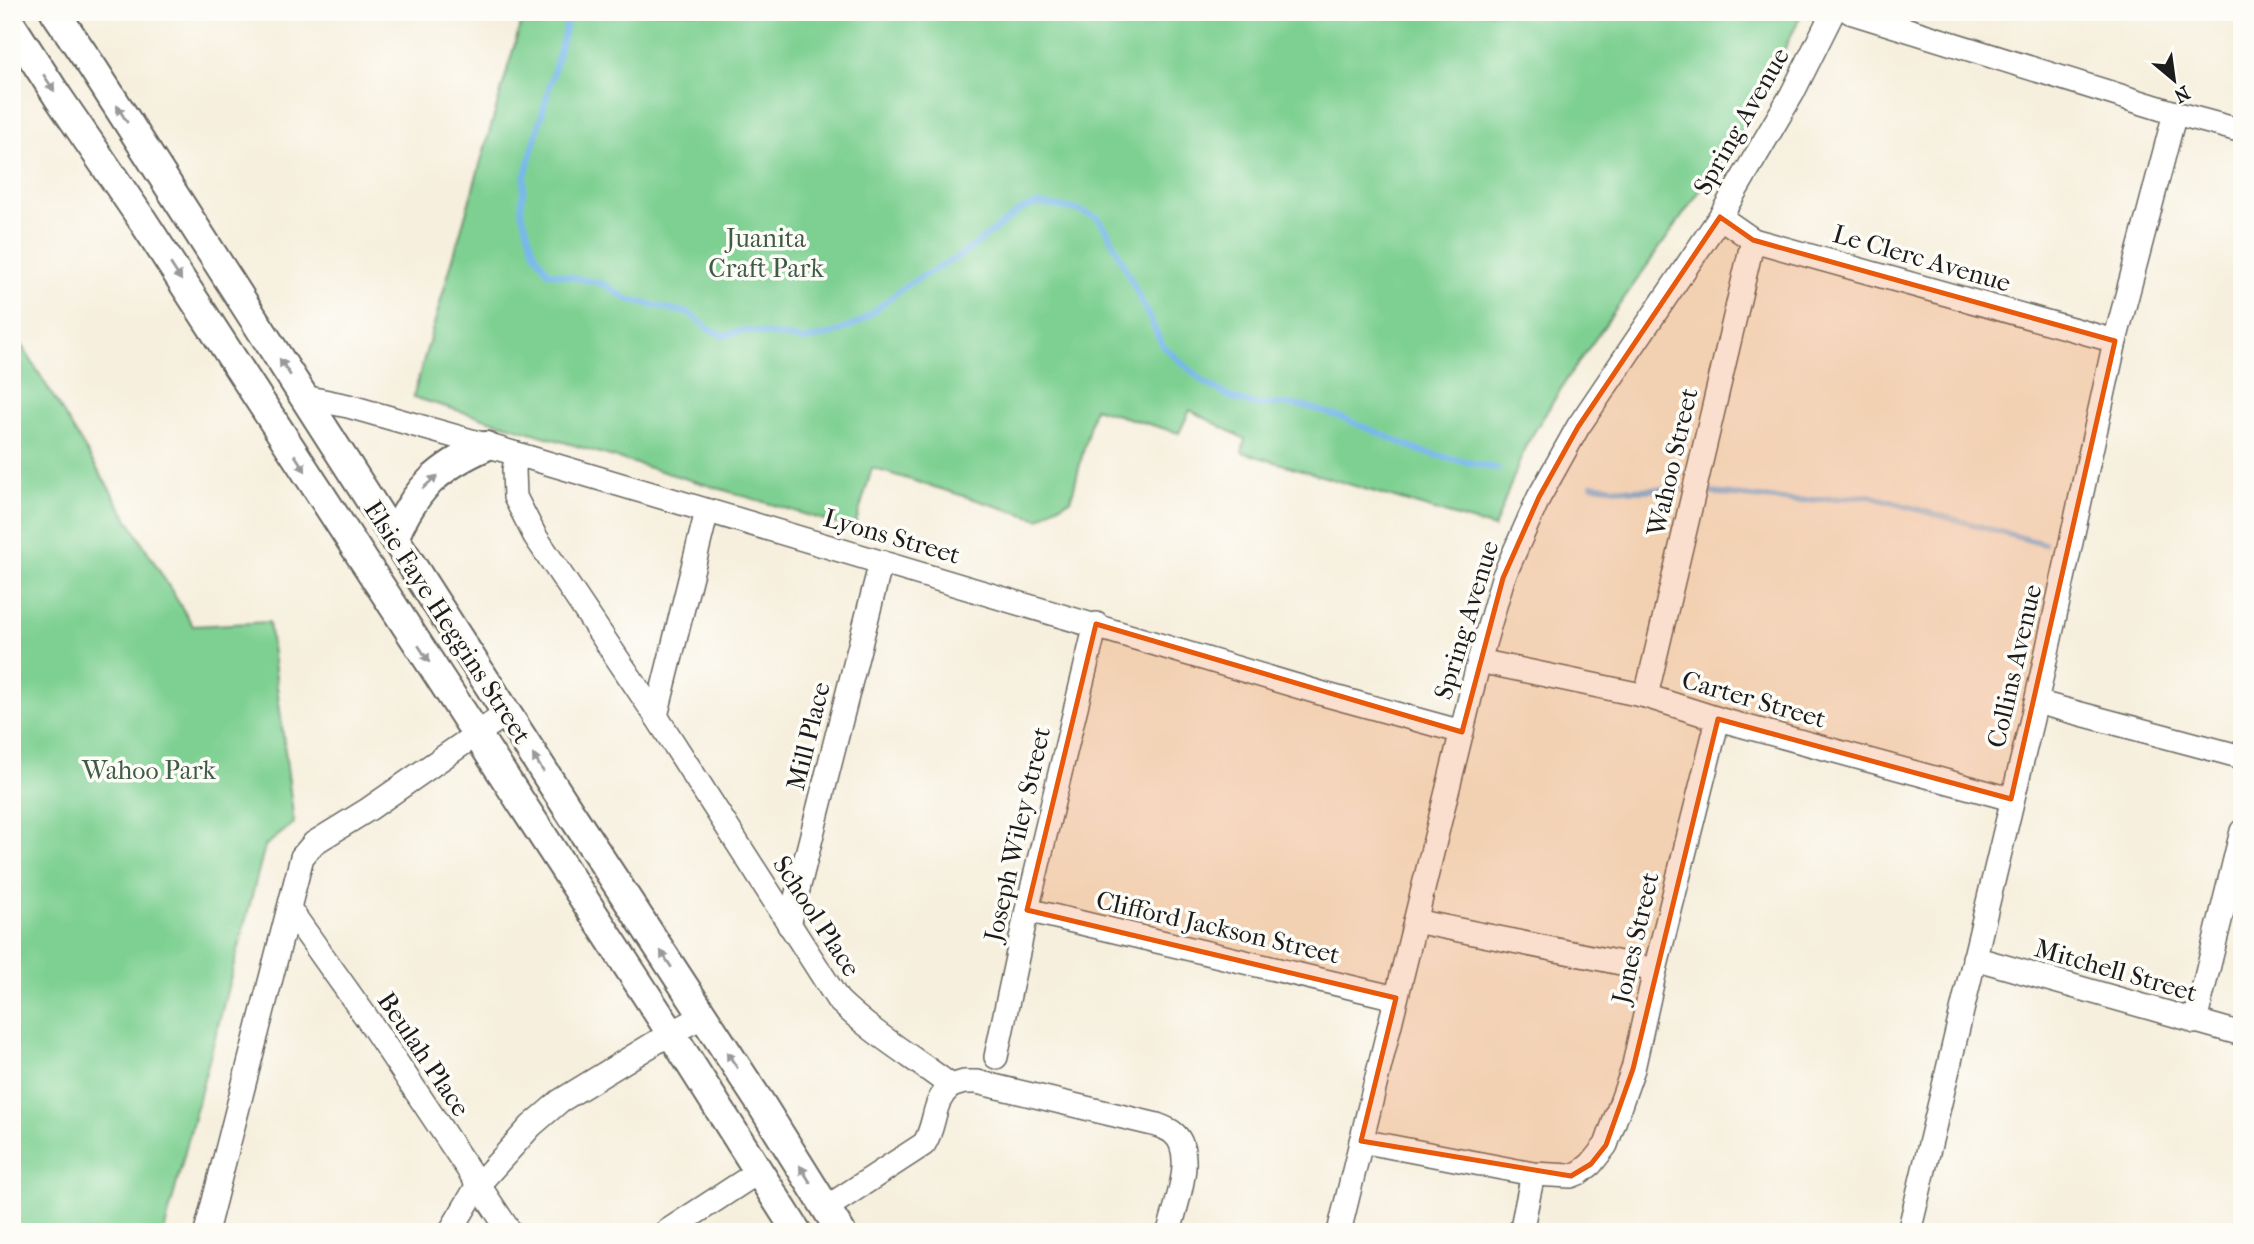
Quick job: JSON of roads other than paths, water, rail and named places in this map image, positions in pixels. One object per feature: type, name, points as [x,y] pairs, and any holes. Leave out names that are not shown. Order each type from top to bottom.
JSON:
[{"type":"main road","name":"Elsie Faye Heggins Street","points":[[55,12],[841,1232]]},
{"type":"main road","name":"Elsie Faye Heggins Street","points":[[12,26],[113,176],[671,1033],[797,1232]]},
{"type":"main road","points":[[113,176],[147,154]]},
{"type":"main road","points":[[394,538],[416,494],[461,457],[486,446]]},
{"type":"street","name":"Spring Avenue","points":[[1339,1232],[1479,662],[1503,578],[1539,497],[1578,427],[1720,217],[1793,94],[1833,12]]},
{"type":"street","points":[[1850,12],[2175,113],[2242,131]]},
{"type":"street","name":"Collins Avenue","points":[[1909,1232],[2036,702],[2115,341],[2175,113]]},
{"type":"street","name":"Le Clerc Avenue","points":[[1720,217],[1754,240],[2115,341]]},
{"type":"street","name":"Wahoo Street","points":[[1646,696],[1754,240]]},
{"type":"street","name":"Lyons Street","points":[[304,397],[348,406],[517,454],[1328,695],[1462,732]]},
{"type":"street","name":"School Place","points":[[517,454],[514,470],[515,497],[535,536],[656,716],[838,1000],[857,1019],[951,1086]]},
{"type":"street","points":[[656,716],[707,511]]},
{"type":"street","name":"Mill Place","points":[[789,925],[881,562]]},
{"type":"street","name":"Joseph Wiley Street","points":[[996,1057],[1027,910],[1096,624]]},
{"type":"street","name":"Carter Street","points":[[1479,662],[1646,696],[1718,719],[2011,799]]},
{"type":"street","points":[[2036,702],[2242,757]]},
{"type":"street","points":[[206,1232],[302,857],[314,843],[369,809],[507,713]]},
{"type":"street","name":"Jones Street","points":[[1533,1174],[1571,1176],[1591,1164],[1606,1145],[1633,1069],[1718,719]]},
{"type":"street","points":[[2194,1022],[2242,831]]},
{"type":"street","name":"Beulah Place","points":[[290,910],[371,1024],[510,1232]]},
{"type":"street","name":"Clifford Jackson Street","points":[[1027,910],[1396,998]]},
{"type":"street","points":[[1415,921],[1655,970]]},
{"type":"street","name":"Mitchell Street","points":[[1974,958],[2242,1034]]},
{"type":"street","points":[[450,1232],[478,1185],[531,1126],[560,1101],[671,1033],[704,1016]]},
{"type":"street","points":[[826,1208],[924,1144],[942,1093],[951,1086],[977,1082],[1157,1125],[1172,1132],[1182,1146],[1185,1166],[1169,1232]]},
{"type":"street","points":[[1361,1141],[1533,1174],[1521,1232]]},
{"type":"street","points":[[666,1232],[758,1172]]},
{"type":"waterway","points":[[570,12],[525,176],[521,210],[534,251],[548,272],[604,284],[627,299],[691,314],[706,327],[723,336],[744,330],[804,340],[832,334],[860,322],[907,285],[963,254],[1022,209],[1039,204],[1075,209],[1098,218],[1108,232],[1163,346],[1204,382],[1232,398],[1256,405],[1308,407],[1343,418],[1423,452],[1498,469]]},
{"type":"waterway","points":[[1592,485],[1632,490],[1680,489]]},
{"type":"waterway","points":[[1712,493],[1794,501],[1869,496],[2044,544]]},
{"type":"park label","name":"Juanita Craft Park","points":[[766,253]]},
{"type":"park label","name":"Wahoo Park","points":[[149,770]]}]
